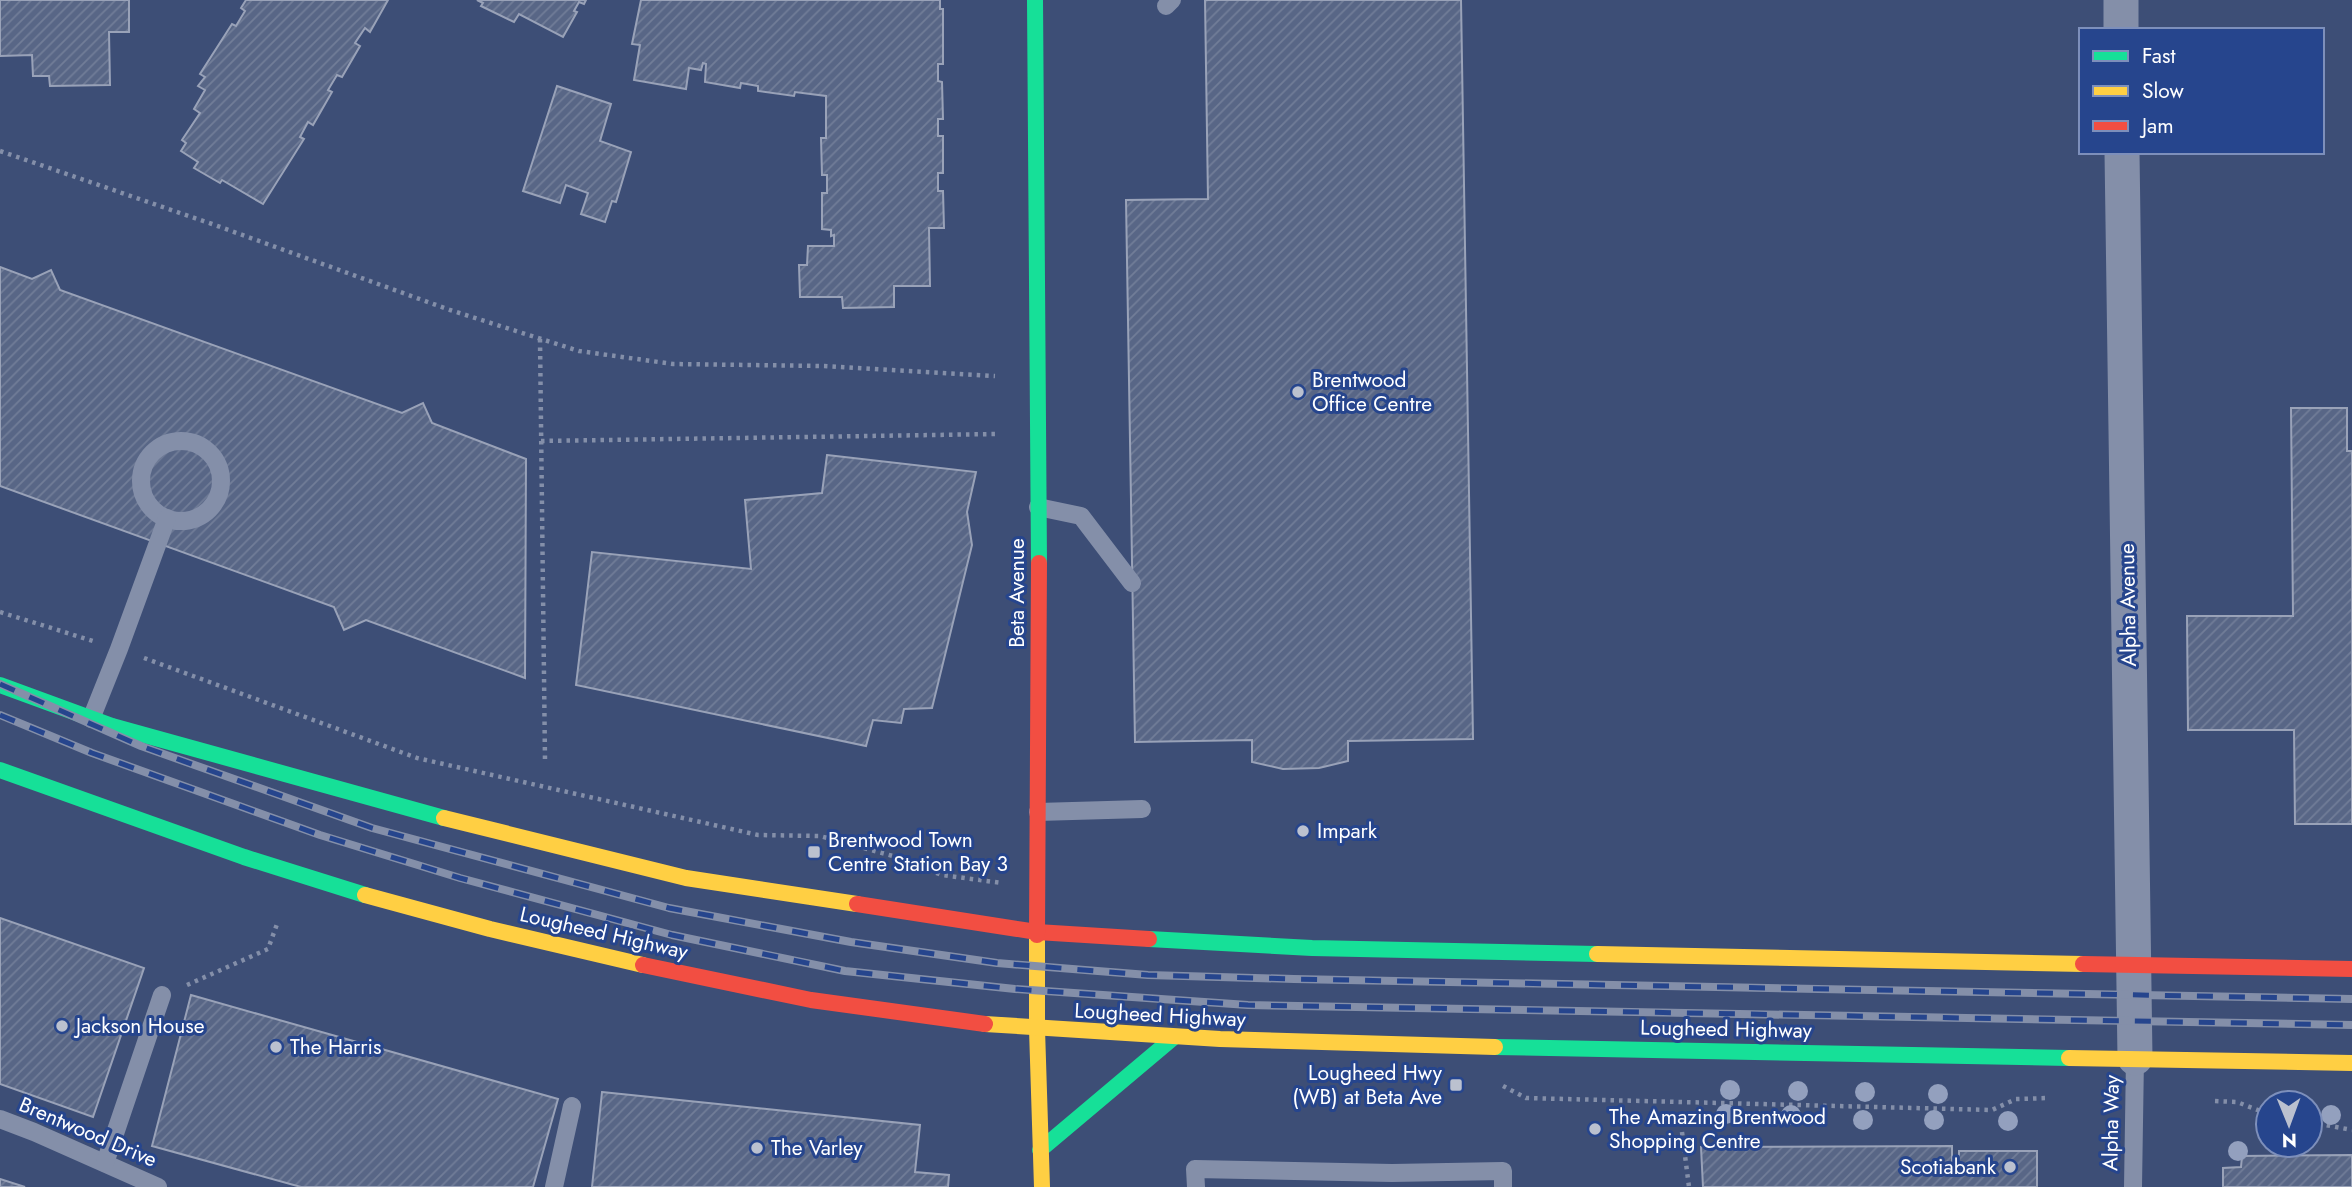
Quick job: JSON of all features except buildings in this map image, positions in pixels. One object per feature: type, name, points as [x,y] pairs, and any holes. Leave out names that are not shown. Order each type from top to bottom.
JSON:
[{"type":"main road","name":"Beta Avenue","points":[[1035,0],[1037,1028],[1042,1187]]},
{"type":"main road","points":[[0,685],[91,719],[403,808],[686,878],[1037,932],[1312,948],[2352,969]]},
{"type":"main road","name":"Lougheed Highway","points":[[0,770],[248,858],[391,903],[749,988],[861,1009],[980,1025],[1173,1038],[1339,1044],[2352,1063]]},
{"type":"main road","points":[[1040,1150],[1173,1038]]},
{"type":"street","points":[[2121,0],[2121,28]]},
{"type":"street","name":"Alpha Avenue","points":[[2122,154],[2135,1058]]},
{"type":"lane","points":[[189,442],[201,446],[218,466],[221,480],[214,504],[204,514],[192,519],[179,521],[167,518],[155,512],[147,502],[141,477],[145,464],[153,453],[163,446],[189,442]]},
{"type":"lane","points":[[1038,507],[1080,516],[1132,583]]},
{"type":"lane","points":[[91,719],[167,518]]},
{"type":"lane","points":[[1038,812],[1142,809]]},
{"type":"lane","points":[[105,1163],[162,995]]},
{"type":"lane","name":"Alpha Way","points":[[2133,1187],[2135,1058]]},
{"type":"lane","points":[[554,1187],[572,1106]]},
{"type":"lane","name":"Brentwood Drive","points":[[0,1119],[158,1187]]},
{"type":"lane","points":[[1196,1187],[1195,1169],[1392,1180],[1503,1171],[1503,1187]]},
{"type":"path","points":[[0,151],[579,351],[673,365],[824,366],[995,376]]},
{"type":"path","points":[[540,339],[545,760]]},
{"type":"path","points":[[541,441],[998,434]]},
{"type":"path","points":[[0,612],[119,649],[417,758],[758,835],[820,836],[893,856],[942,875]]},
{"type":"path","points":[[196,982],[268,949],[277,924]]},
{"type":"path","points":[[1548,1098],[1992,1110],[2016,1099],[2053,1098]]},
{"type":"path","points":[[2203,1100],[2237,1102],[2254,1109]]},
{"type":"path","points":[[2324,1124],[2352,1129]]},
{"type":"path","points":[[1682,1132],[1689,1187]]},
{"type":"railway","points":[[0,684],[141,746],[372,828],[669,908],[851,942],[997,963],[1148,975],[1294,979],[2352,999]]},
{"type":"railway","points":[[0,715],[92,753],[320,835],[460,878],[672,935],[845,971],[1015,989],[1248,1005],[2352,1025]]},
{"type":"traffic: fast","points":[[1035,0],[1039,563]]},
{"type":"traffic: fast","points":[[0,685],[112,726],[444,818]]},
{"type":"traffic: fast","points":[[0,770],[244,857],[365,895]]},
{"type":"traffic: fast","points":[[1149,939],[1312,948],[1597,954]]},
{"type":"traffic: fast","points":[[1040,1150],[1173,1038]]},
{"type":"traffic: fast","points":[[1495,1047],[2069,1058]]},
{"type":"traffic: slow","points":[[444,818],[686,878],[857,904]]},
{"type":"traffic: slow","points":[[365,895],[490,929],[643,965]]},
{"type":"traffic: slow","points":[[1037,935],[1042,1187]]},
{"type":"traffic: slow","points":[[1597,954],[2083,964]]},
{"type":"traffic: slow","points":[[985,1024],[1220,1039],[1495,1047]]},
{"type":"traffic: slow","points":[[2069,1058],[2352,1063]]},
{"type":"traffic: jam","points":[[1037,935],[1039,563]]},
{"type":"traffic: jam","points":[[857,904],[1037,932],[1149,939]]},
{"type":"traffic: jam","points":[[2083,964],[2352,969]]},
{"type":"traffic: jam","points":[[643,965],[811,1000],[985,1024]]},
{"type":"place","name":"Brentwood Office Centre","points":[[1298,392]]},
{"type":"place","name":"Impark","points":[[1303,831]]},
{"type":"place","name":"Brentwood Town Centre Station Bay 3","points":[[814,852]]},
{"type":"place","name":"Jackson House","points":[[62,1026]]},
{"type":"place","name":"The Harris","points":[[276,1047]]},
{"type":"place","name":"Lougheed Hwy (WB) at Beta Ave","points":[[1456,1085]]},
{"type":"place","name":"The Amazing Brentwood Shopping Centre","points":[[1595,1129]]},
{"type":"place","name":"The Varley","points":[[757,1148]]},
{"type":"place","name":"Scotiabank","points":[[2010,1167]]}]
